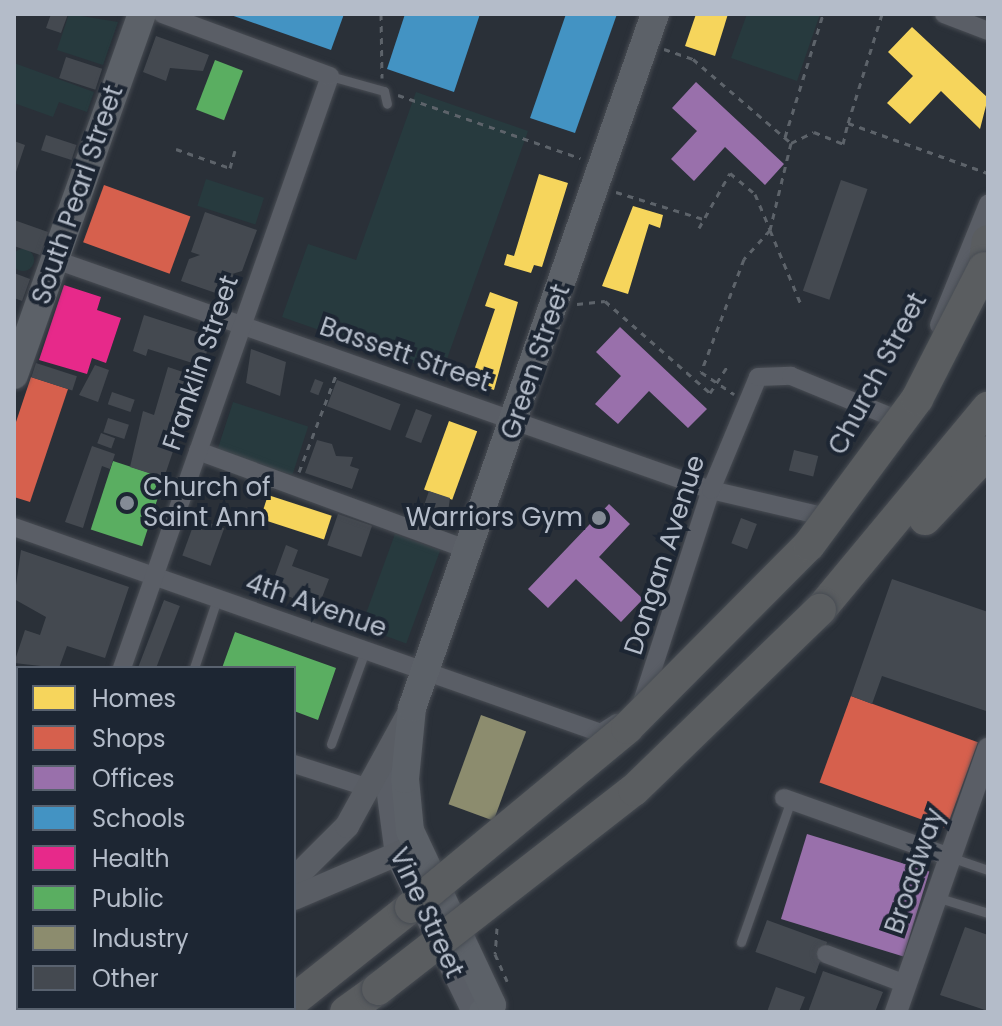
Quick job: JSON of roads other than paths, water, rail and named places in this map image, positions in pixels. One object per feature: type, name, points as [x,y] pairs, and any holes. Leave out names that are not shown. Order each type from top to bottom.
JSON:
[{"type":"highway","points":[[296,998],[627,728],[809,545],[917,399],[987,257]]},
{"type":"highway","points":[[820,610],[988,408]]},
{"type":"highway","points":[[349,1012],[634,790],[820,610],[918,527],[988,452]]},
{"type":"highway","points":[[296,976],[411,907]]},
{"type":"main road","name":"South Pearl Street","points":[[14,375],[22,324],[56,260],[142,14]]},
{"type":"main road","name":"Green Street","points":[[296,877],[332,846],[369,788],[395,772],[412,708],[516,422],[655,14]]},
{"type":"main road","name":"Vine Street","points":[[395,772],[406,851],[486,1010]]},
{"type":"main road","points":[[296,897],[406,851]]},
{"type":"street","points":[[162,14],[330,76]]},
{"type":"street","points":[[944,14],[988,31]]},
{"type":"street","name":"Franklin Street","points":[[123,666],[330,76]]},
{"type":"street","name":"Church Street","points":[[829,522],[925,358],[988,204]]},
{"type":"street","name":"Bassett Street","points":[[56,260],[711,490],[829,522]]},
{"type":"street","name":"Dongan Avenue","points":[[601,733],[631,715],[650,687],[711,490],[758,377],[791,376],[889,416]]},
{"type":"street","points":[[198,451],[469,550]]},
{"type":"street","name":"4th Avenue","points":[[14,527],[601,733]]},
{"type":"street","name":"Broadway","points":[[896,1012],[988,749]]},
{"type":"street","points":[[296,765],[369,788]]},
{"type":"street","points":[[787,799],[950,857]]},
{"type":"street","points":[[826,954],[906,984]]},
{"type":"lane","points":[[330,76],[384,91],[387,104]]},
{"type":"lane","points":[[195,666],[217,599]]},
{"type":"lane","points":[[331,744],[365,651]]},
{"type":"lane","points":[[741,942],[787,799]]},
{"type":"lane","points":[[950,857],[988,870]]},
{"type":"lane","points":[[936,897],[988,913]]},
{"type":"place","name":"Church of Saint Ann","points":[[127,503]]},
{"type":"place","name":"Warriors Gym","points":[[599,518]]}]
